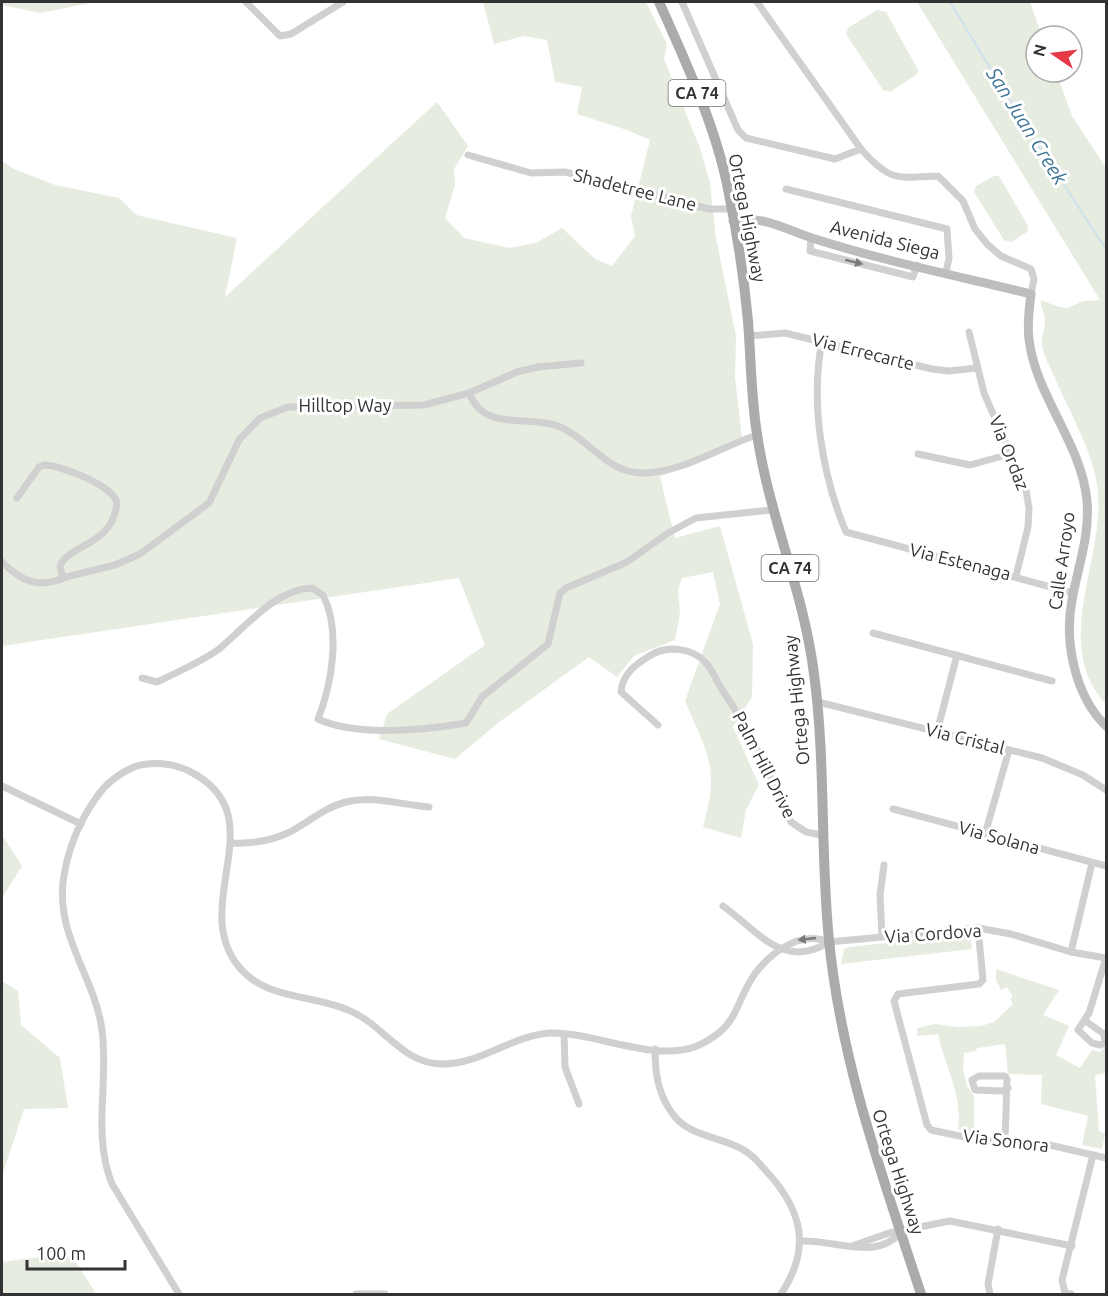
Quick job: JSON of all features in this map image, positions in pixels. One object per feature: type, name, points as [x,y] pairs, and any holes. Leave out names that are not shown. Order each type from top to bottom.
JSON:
[{"type":"main road","name":"Ortega Highway","points":[[659,2],[718,151],[732,209],[749,336],[757,435],[771,510],[806,623],[818,702],[822,835],[829,942],[845,1043],[856,1092],[921,1294]]},
{"type":"street","points":[[246,2],[280,36],[291,34],[343,2]]},
{"type":"street","points":[[682,2],[738,130],[746,138],[835,159],[861,149]]},
{"type":"street","points":[[757,2],[861,149],[881,172],[892,177],[938,176],[963,201],[975,229],[987,245],[1001,256],[1031,269],[1034,279],[1031,294]]},
{"type":"street","name":"Shadetree Lane","points":[[468,155],[531,173],[565,172],[709,209],[732,209]]},
{"type":"street","points":[[786,189],[947,229],[949,258],[946,272]]},
{"type":"street","name":"Avenida Siega","points":[[733,221],[745,219],[770,221],[811,238],[1031,294]]},
{"type":"street","name":"Calle Arroyo","points":[[1031,294],[1029,339],[1033,360],[1076,459],[1087,500],[1085,543],[1073,593],[1071,634],[1079,685],[1086,703],[1107,726]]},
{"type":"street","name":"Via Ordaz","points":[[969,332],[984,393],[1026,490],[1029,508],[1028,526],[1016,576]]},
{"type":"street","name":"Via Errecarte","points":[[749,336],[785,333],[932,369],[949,371],[977,368]]},
{"type":"street","name":"Via Estenaga","points":[[822,341],[816,370],[822,437],[840,517],[846,532],[1073,593]]},
{"type":"street","name":"Hilltop Way","points":[[2,562],[16,576],[33,584],[52,584],[66,577],[115,565],[140,554],[209,503],[239,440],[260,418],[288,407],[423,405],[469,393],[517,372],[581,363]]},
{"type":"street","points":[[469,393],[473,403],[484,413],[507,421],[555,425],[577,436],[605,461],[641,473],[674,468],[757,435]]},
{"type":"street","points":[[918,454],[970,465],[1010,454]]},
{"type":"street","points":[[17,498],[39,467],[47,464],[98,484],[116,497],[113,518],[95,541],[62,561],[60,570],[66,577]]},
{"type":"street","points":[[142,678],[157,682],[213,653],[237,631],[285,595],[312,588],[320,591],[326,600],[333,629],[329,675],[318,719],[355,728],[411,730],[466,723],[482,697],[548,644],[560,593],[566,588],[627,562],[668,533],[696,518],[771,510]]},
{"type":"street","points":[[873,633],[1052,681]]},
{"type":"street","name":"Palm Hill Drive","points":[[658,725],[621,692],[621,681],[632,669],[653,654],[674,648],[696,656],[706,663],[742,718],[791,822],[806,832],[822,835]]},
{"type":"street","points":[[937,732],[957,655]]},
{"type":"street","name":"Via Cristal","points":[[818,702],[1042,758],[1083,775],[1107,790]]},
{"type":"street","points":[[985,834],[1009,750]]},
{"type":"street","points":[[179,1294],[112,1184],[105,1167],[102,1135],[105,1067],[102,1028],[63,920],[62,900],[68,858],[81,824],[95,799],[114,778],[139,765],[167,764],[195,774],[210,786],[224,805],[230,822],[232,843],[221,898],[220,925],[225,946],[232,959],[260,985],[273,991],[350,1010],[370,1022],[398,1048],[416,1059],[433,1064],[460,1063],[521,1038],[564,1034],[627,1047],[676,1050],[696,1046],[722,1030],[738,1010],[747,987],[762,966],[792,940],[818,937],[829,942]]},
{"type":"street","points":[[2,786],[81,824]]},
{"type":"street","points":[[232,843],[257,844],[290,832],[317,814],[352,801],[370,798],[429,807]]},
{"type":"street","name":"Via Solana","points":[[893,809],[1107,866]]},
{"type":"street","points":[[1071,952],[1092,863]]},
{"type":"street","points":[[882,937],[880,895],[884,865]]},
{"type":"street","points":[[723,906],[780,950],[789,952],[819,948],[829,942]]},
{"type":"street","name":"Via Cordova","points":[[829,942],[978,928],[1011,933],[1071,952],[1107,958]]},
{"type":"street","name":"Via Sonora","points":[[978,928],[983,980],[979,984],[898,994],[894,1001],[927,1125],[931,1130],[1005,1142],[1041,1143],[1107,1158]]},
{"type":"street","points":[[1084,1020],[1107,958]]},
{"type":"street","points":[[564,1034],[565,1067],[579,1104]]},
{"type":"street","points":[[655,1049],[655,1077],[660,1092],[676,1118],[693,1130],[733,1144],[752,1155],[789,1200],[797,1218],[801,1241],[798,1260],[781,1294]]},
{"type":"street","points":[[1005,1142],[1008,1088],[1005,1076],[979,1076],[972,1080],[975,1090],[1002,1091],[1008,1088]]},
{"type":"street","points":[[1068,1294],[1062,1280],[1093,1155]]},
{"type":"street","points":[[852,1246],[868,1239],[950,1221],[1072,1246]]},
{"type":"street","points":[[990,1294],[988,1284],[998,1229]]},
{"type":"street","points":[[801,1241],[814,1240],[869,1248],[892,1243],[901,1232]]},
{"type":"street","points":[[868,1239],[869,1248]]},
{"type":"street","points":[[356,1294],[385,1294]]},
{"type":"shaded area","points":[[2,2],[95,2],[40,13],[2,5]]},
{"type":"shaded area","points":[[483,2],[646,2],[667,44],[664,59],[700,148],[710,183],[716,238],[736,336],[735,377],[742,438],[660,477],[675,538],[720,526],[753,644],[752,697],[733,727],[759,785],[746,810],[741,838],[703,827],[711,790],[711,775],[705,749],[685,701],[720,604],[713,572],[682,578],[678,590],[680,613],[675,640],[634,656],[617,677],[589,657],[498,723],[455,759],[379,739],[387,714],[485,645],[459,578],[2,646],[2,161],[14,169],[55,185],[119,198],[136,215],[237,238],[225,297],[437,102],[468,146],[454,169],[455,184],[445,218],[464,238],[509,248],[536,243],[562,228],[595,259],[612,266],[635,236],[631,216],[650,140],[577,114],[582,87],[555,82],[547,40],[523,36],[494,44]]},
{"type":"shaded area","points":[[917,2],[1030,2],[1038,24],[1024,24],[1024,84],[1060,84],[1072,116],[1106,168],[1106,704],[1090,681],[1082,656],[1081,630],[1084,602],[1098,519],[1096,478],[1081,434],[1044,352],[1042,341],[1045,321],[1041,303],[1041,300],[1068,308],[1083,301],[1100,300]]},
{"type":"shaded area","points":[[877,10],[886,12],[918,70],[917,74],[890,92],[883,90],[846,34],[848,28]]},
{"type":"shaded area","points":[[994,176],[999,176],[1028,226],[1027,232],[1011,242],[1004,240],[974,192],[976,186]]},
{"type":"shaded area","points":[[2,835],[22,866],[2,898]]},
{"type":"shaded area","points":[[960,935],[971,940],[972,949],[841,964],[844,949],[849,947]]},
{"type":"shaded area","points":[[996,969],[1059,990],[1043,1015],[1069,1026],[1056,1055],[1080,1068],[1092,1050],[1100,1052],[1106,1046],[1106,1073],[1095,1075],[1099,1131],[1105,1134],[1102,1149],[1082,1145],[1088,1116],[1041,1104],[1042,1075],[1008,1074],[1005,1044],[977,1048],[976,1051],[964,1053],[963,1069],[967,1086],[974,1096],[974,1132],[958,1129],[956,1093],[938,1034],[917,1036],[917,1028],[935,1024],[958,1027],[981,1026],[994,1022],[1013,1004],[1010,999],[1013,997],[1007,987],[1001,990],[996,980]]},
{"type":"shaded area","points":[[2,981],[18,991],[21,1025],[60,1058],[68,1108],[24,1109],[2,1176]]},
{"type":"shaded area","points":[[40,1257],[73,1257],[96,1294],[2,1294],[2,1262]]},
{"type":"waterway","name":"San Juan Creek","points":[[950,2],[1023,122],[1106,249]]}]
